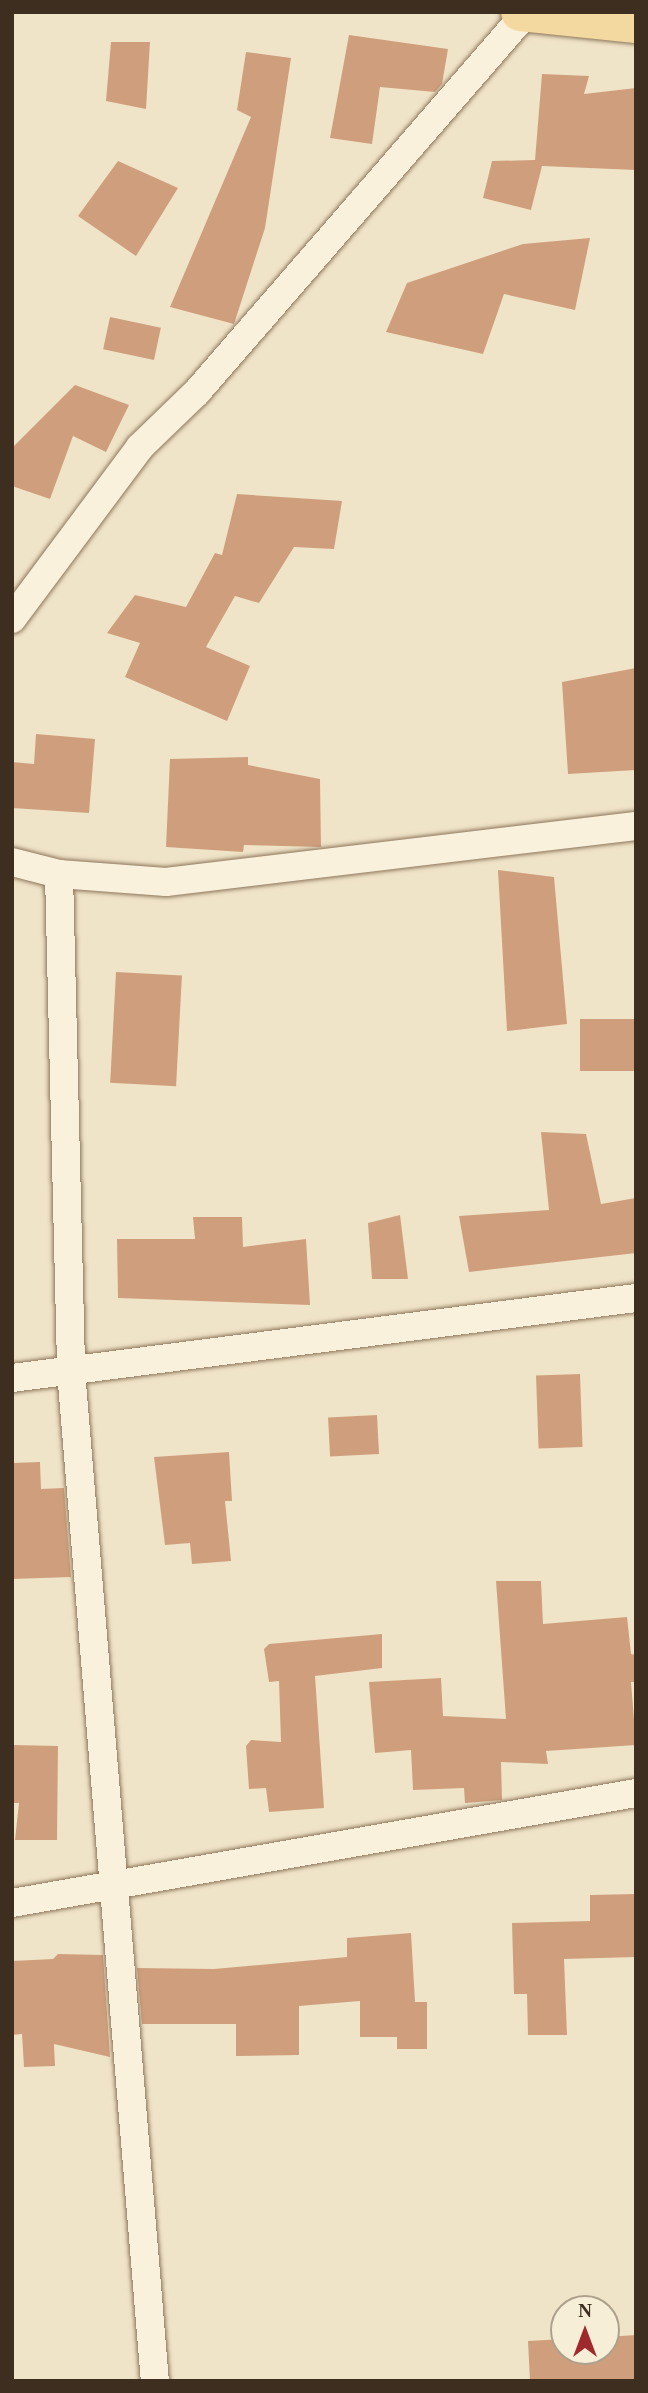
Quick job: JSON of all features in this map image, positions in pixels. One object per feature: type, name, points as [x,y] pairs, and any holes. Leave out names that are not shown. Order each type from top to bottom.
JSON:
[{"type":"main road","points":[[520,12],[636,24]]},
{"type":"street","points":[[12,619],[140,447],[198,392],[526,13]]},
{"type":"street","points":[[12,862],[59,874],[166,882],[636,825]]},
{"type":"street","points":[[59,874],[71,1371],[110,1889],[155,2381]]},
{"type":"street","points":[[12,1378],[636,1298]]},
{"type":"street","points":[[12,1903],[110,1889],[636,1793]]},
{"type":"building","points":[[349,35],[448,49],[442,84],[435,92],[380,87],[372,144],[330,138]]},
{"type":"building","points":[[111,42],[150,42],[146,109],[106,101]]},
{"type":"building","points":[[246,52],[291,58],[265,228],[234,324],[170,307],[251,117],[237,110]]},
{"type":"building","points":[[542,74],[589,76],[584,94],[636,88],[636,170],[542,166],[531,210],[483,198],[492,161],[535,160]]},
{"type":"building","points":[[118,161],[178,188],[136,256],[78,216]]},
{"type":"building","points":[[590,238],[575,310],[504,294],[483,354],[386,332],[407,283],[523,244]]},
{"type":"building","points":[[110,317],[161,328],[154,360],[103,349]]},
{"type":"building","points":[[75,385],[129,405],[106,452],[73,436],[50,499],[12,486],[12,448]]},
{"type":"building","points":[[237,494],[342,501],[334,549],[294,547],[259,603],[235,596],[206,647],[250,666],[227,721],[125,677],[140,643],[107,633],[135,595],[186,607],[215,553],[222,555]]},
{"type":"building","points":[[636,668],[636,770],[568,774],[562,682]]},
{"type":"building","points":[[36,734],[95,739],[89,813],[12,808],[12,762],[34,764]]},
{"type":"building","points":[[248,757],[248,765],[320,779],[321,847],[244,845],[243,852],[166,847],[170,759]]},
{"type":"building","points":[[498,870],[554,877],[567,1024],[507,1031]]},
{"type":"building","points":[[116,972],[182,975],[176,1086],[110,1083]]},
{"type":"building","points":[[580,1019],[636,1019],[636,1071],[580,1071]]},
{"type":"building","points":[[541,1132],[586,1134],[601,1204],[636,1198],[636,1253],[469,1272],[459,1216],[549,1210]]},
{"type":"building","points":[[400,1215],[408,1279],[372,1279],[368,1223]]},
{"type":"building","points":[[193,1217],[242,1217],[243,1247],[306,1239],[310,1305],[118,1298],[117,1239],[195,1239]]},
{"type":"building","points":[[580,1374],[583,1447],[539,1448],[536,1376]]},
{"type":"building","points":[[377,1415],[379,1454],[330,1457],[328,1418]]},
{"type":"building","points":[[229,1452],[232,1501],[225,1501],[231,1561],[192,1564],[190,1543],[165,1545],[154,1457]]},
{"type":"building","points":[[40,1462],[41,1489],[64,1488],[71,1577],[12,1579],[12,1463]]},
{"type":"building","points":[[496,1581],[541,1581],[543,1624],[627,1617],[631,1654],[636,1655],[636,1682],[631,1682],[636,1745],[546,1751],[548,1764],[501,1762],[502,1800],[465,1803],[464,1788],[413,1790],[411,1750],[375,1753],[369,1682],[441,1678],[443,1716],[506,1719]]},
{"type":"building","points":[[382,1634],[382,1668],[315,1676],[324,1808],[269,1812],[266,1788],[249,1789],[246,1746],[251,1740],[281,1742],[279,1681],[269,1682],[264,1649],[269,1644]]},
{"type":"building","points":[[12,1745],[58,1746],[57,1840],[15,1840],[19,1803],[12,1803]]},
{"type":"building","points":[[636,1894],[636,1957],[564,1959],[567,2035],[528,2035],[527,1994],[514,1994],[512,1923],[590,1921],[590,1895]]},
{"type":"building","points":[[411,1933],[415,2002],[427,2002],[427,2049],[397,2049],[397,2037],[360,2037],[360,2001],[299,2006],[299,2055],[236,2056],[236,2024],[142,2024],[137,1968],[214,1969],[347,1957],[347,1938]]},
{"type":"building","points":[[58,1954],[103,1955],[110,2057],[54,2044],[55,2066],[24,2067],[22,2034],[12,2035],[12,1961],[53,1959]]},
{"type":"building","points":[[636,2335],[636,2381],[530,2381],[528,2341],[550,2340],[550,2365],[620,2365],[620,2336]]}]
